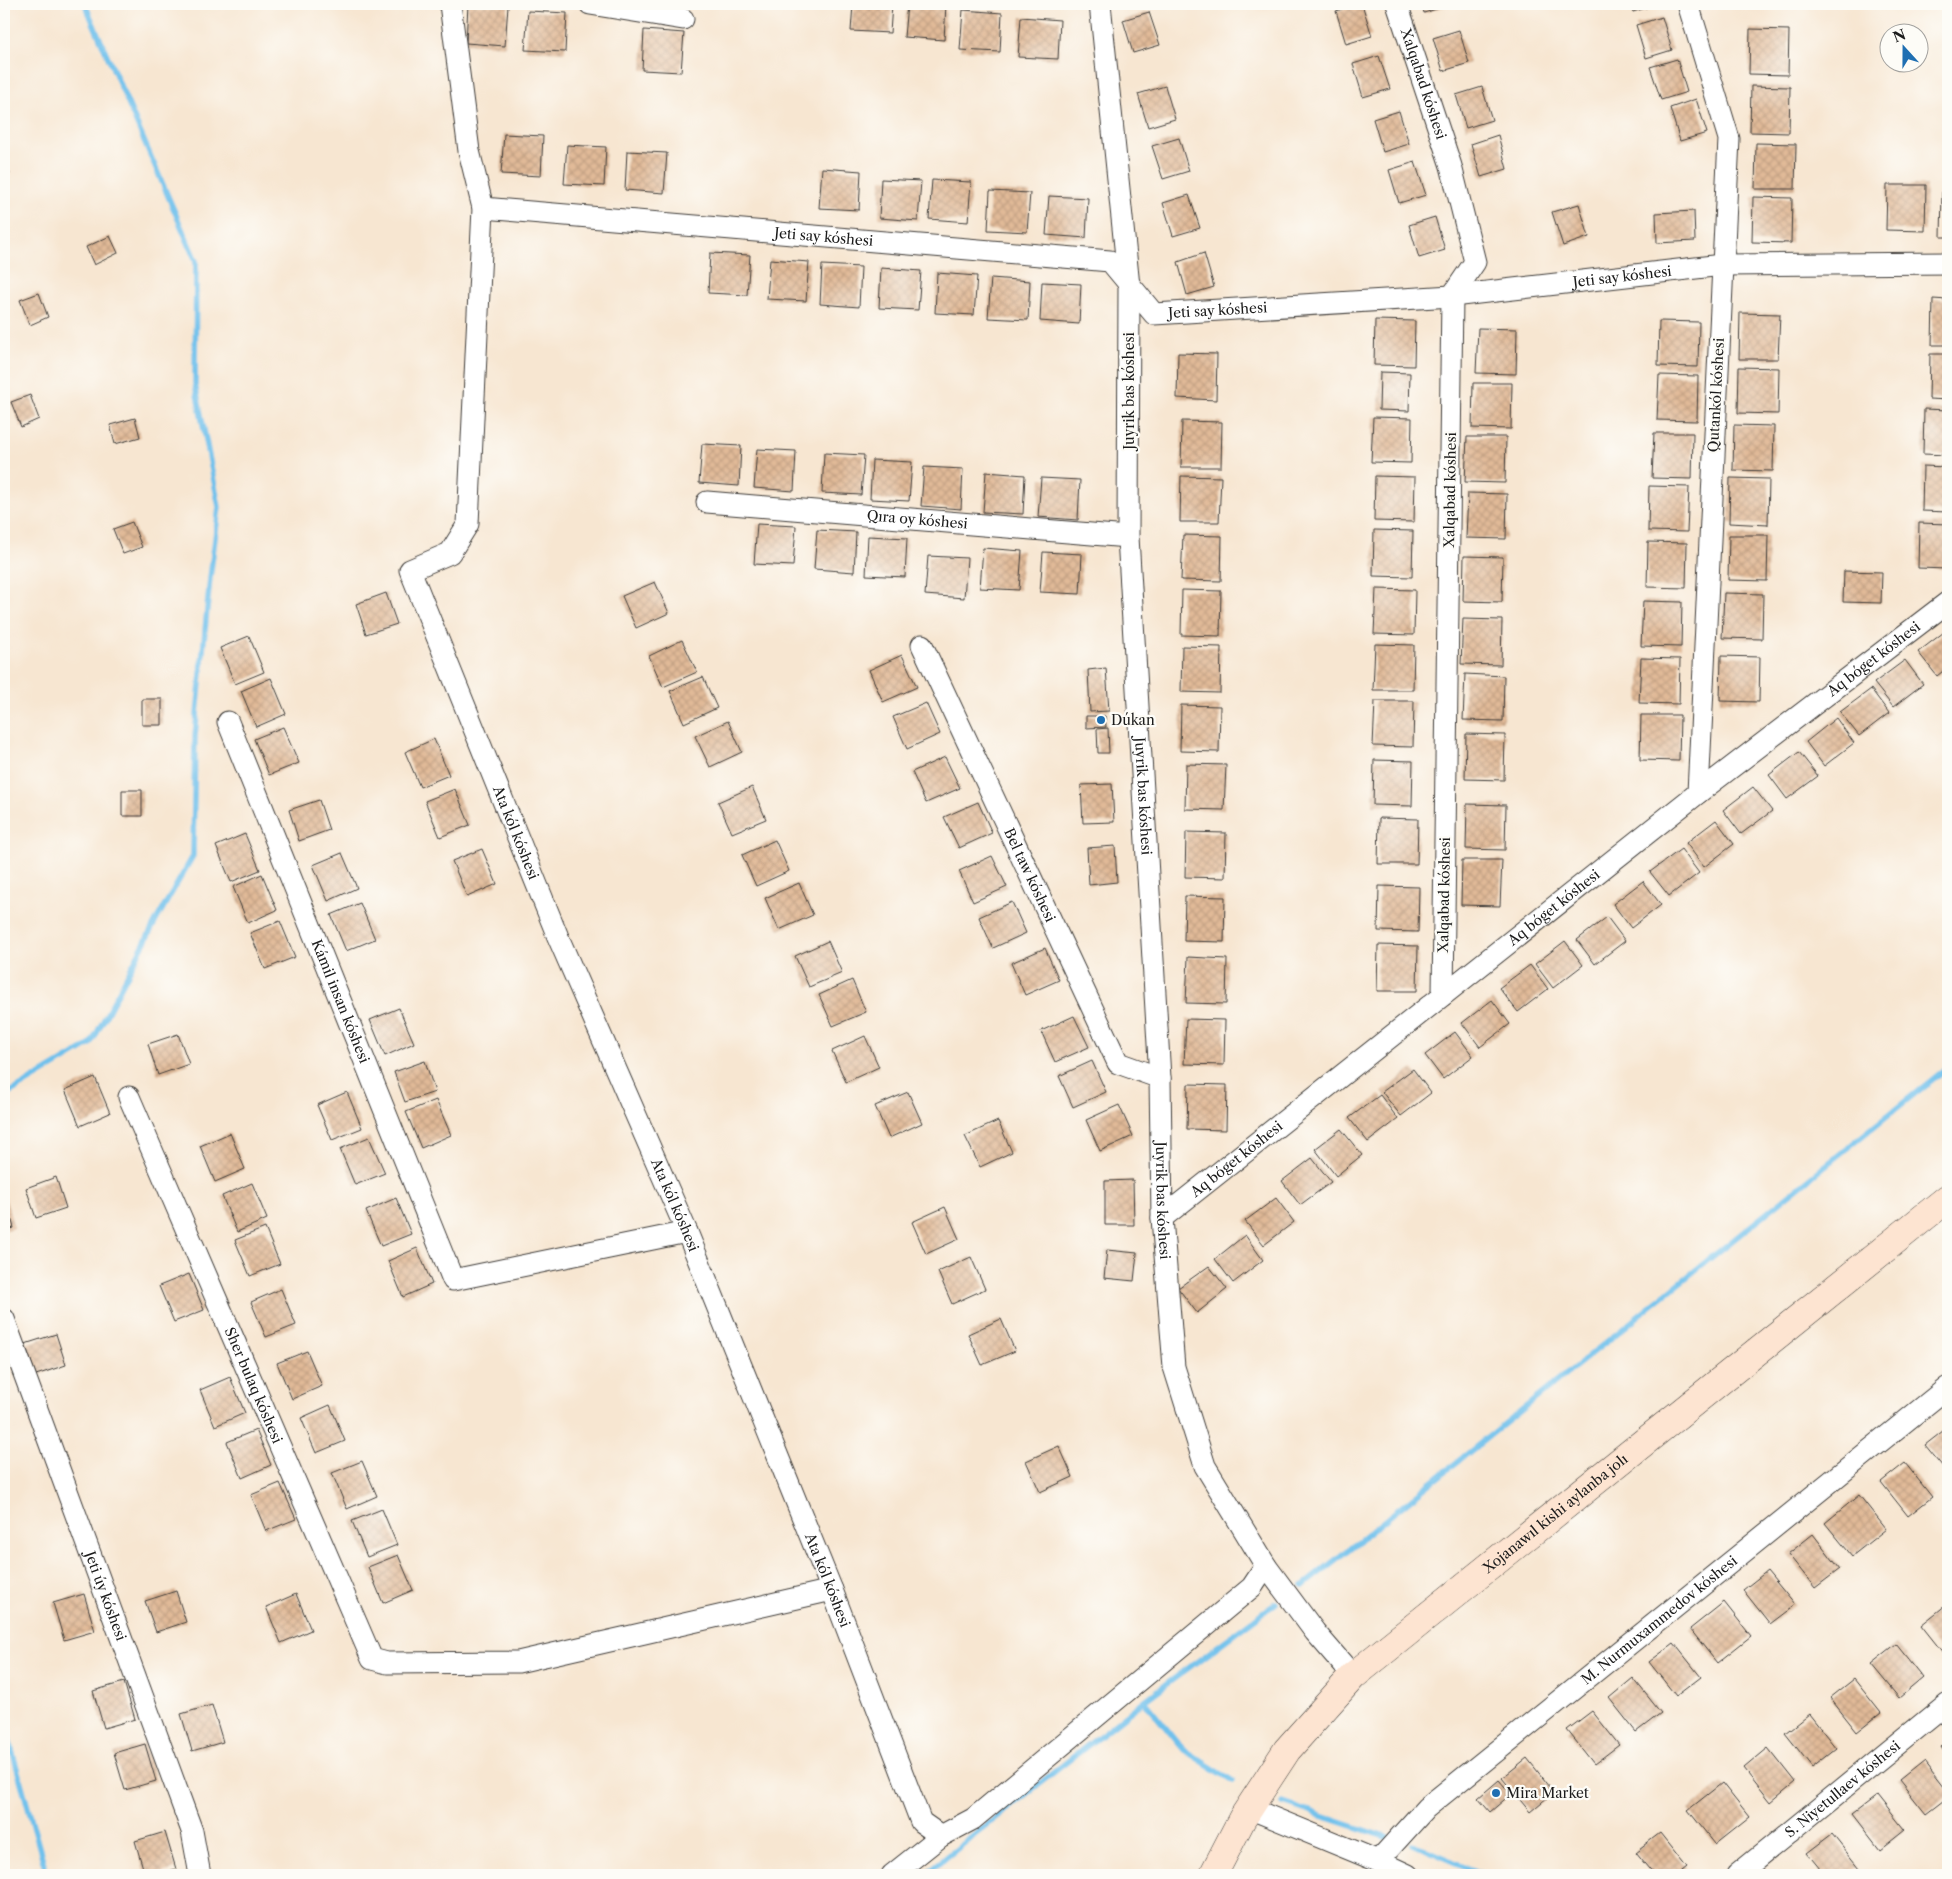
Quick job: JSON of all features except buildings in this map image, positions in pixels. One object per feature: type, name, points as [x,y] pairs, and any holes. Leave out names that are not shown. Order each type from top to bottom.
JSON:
[{"type":"main road","name":"Xojanawıl kishi aylanba jolı","points":[[1213,1875],[1250,1808],[1287,1750],[1353,1676],[1948,1198]]},
{"type":"street","points":[[450,4],[469,151],[483,208]]},
{"type":"street","points":[[590,4],[683,19]]},
{"type":"street","name":"Juyrik bas kóshesi","points":[[1100,4],[1129,286],[1128,537],[1160,1078],[1162,1218],[1174,1368],[1205,1466],[1266,1566],[1315,1632],[1353,1676]]},
{"type":"street","name":"Xalqabad kóshesi","points":[[1396,4],[1451,166],[1475,262],[1452,296],[1443,995]]},
{"type":"street","name":"Qutankól kóshesi","points":[[1688,4],[1729,139],[1698,793]]},
{"type":"street","name":"Jeti say kóshesi","points":[[483,208],[1110,261],[1154,314],[1452,296],[1722,265],[1948,263]]},
{"type":"street","name":"Ata kól kóshesi","points":[[483,208],[468,524],[450,553],[410,570],[558,937],[687,1232],[832,1590],[920,1822],[941,1836]]},
{"type":"street","name":"Qıra oy kóshesi","points":[[707,502],[1128,537]]},
{"type":"street","name":"Aq bóget kóshesi","points":[[1162,1218],[1698,793],[1948,602]]},
{"type":"street","name":"Bel taw kóshesi","points":[[922,645],[1118,1063],[1160,1078]]},
{"type":"street","name":"Kámil insan kóshesi","points":[[228,722],[453,1280],[687,1232]]},
{"type":"street","name":"Sher bulaq kóshesi","points":[[129,1097],[372,1659],[387,1663],[518,1662],[832,1590]]},
{"type":"street","name":"Jeti úy kóshesi","points":[[4,1319],[192,1831],[200,1875]]},
{"type":"street","name":"M. Nurmuxammedov kóshesi","points":[[1378,1861],[1426,1808],[1948,1386]]},
{"type":"street","points":[[892,1875],[941,1836],[981,1813],[1252,1587],[1266,1566]]},
{"type":"street","name":"S. Niyetullaev kóshesi","points":[[1737,1875],[1948,1703]]},
{"type":"street","points":[[1250,1808],[1408,1875]]},
{"type":"waterway","points":[[4,1096],[91,1044],[158,917],[193,856],[195,736],[210,578],[219,507],[195,384],[196,261],[85,4]]},
{"type":"waterway","points":[[1303,1586],[1948,1067]]},
{"type":"waterway","points":[[924,1875],[1144,1701],[1276,1603]]},
{"type":"waterway","points":[[1144,1701],[1184,1750],[1233,1781]]},
{"type":"waterway","points":[[4,1722],[47,1875]]},
{"type":"waterway","points":[[1283,1803],[1388,1838]]},
{"type":"waterway","points":[[1412,1844],[1484,1875]]},
{"type":"place","name":"Dúkan","points":[[1101,720]]},
{"type":"place","name":"Mira Market","points":[[1496,1793]]}]
